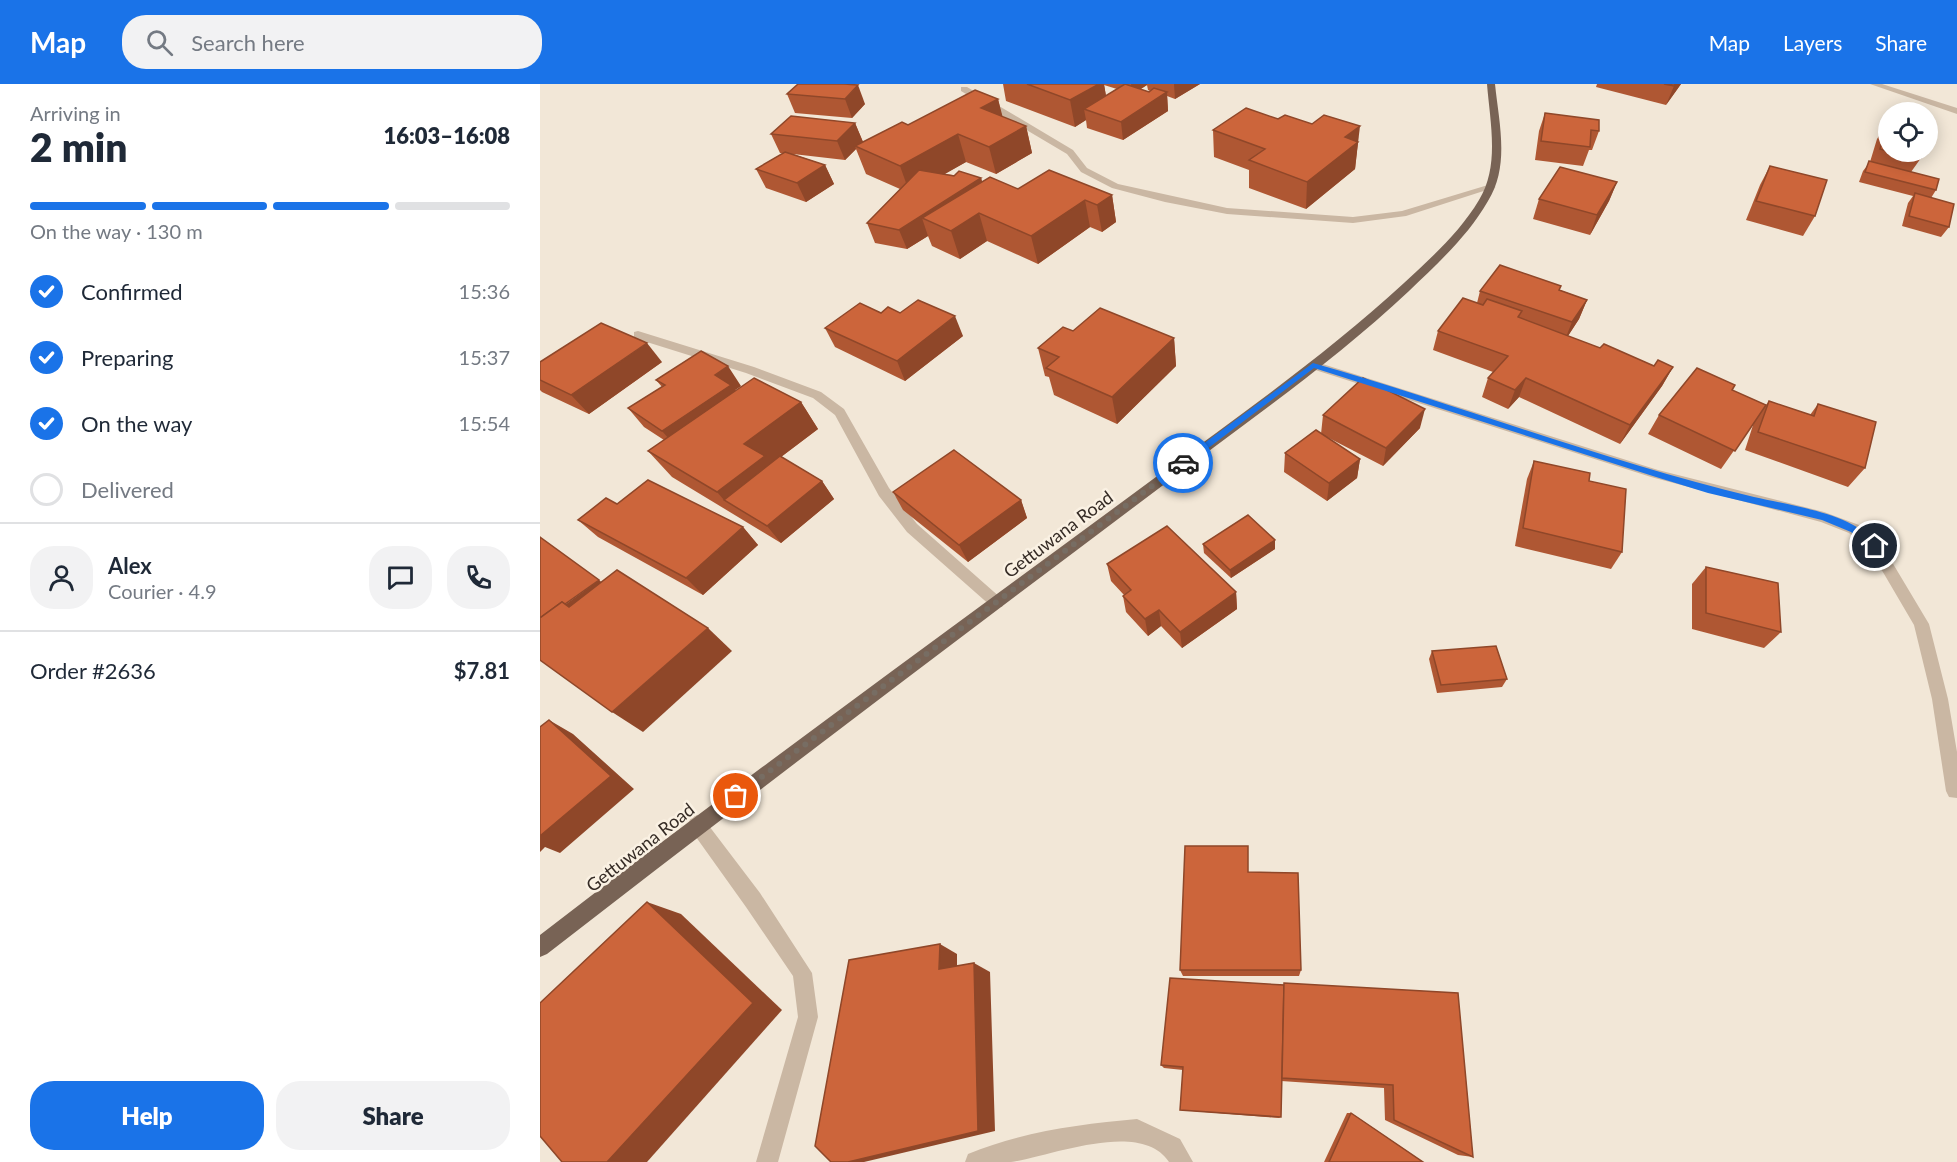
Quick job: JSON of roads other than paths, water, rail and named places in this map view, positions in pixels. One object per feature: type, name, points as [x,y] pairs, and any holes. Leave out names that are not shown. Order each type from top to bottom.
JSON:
[{"type":"main road","name":"Gettuwana Road","points":[[540,947],[698,824],[1313,365],[1394,300],[1466,226],[1491,187],[1496,159],[1491,84]]},
{"type":"street","points":[[1874,84],[1957,111]]},
{"type":"street","points":[[964,89],[1070,152],[1084,170],[1116,186],[1217,209],[1353,220],[1403,214],[1491,187]]},
{"type":"street","points":[[638,335],[750,369],[817,395],[840,412],[884,492],[912,528],[997,603]]},
{"type":"street","points":[[1313,365],[1644,470],[1708,489],[1824,517],[1854,529],[1875,546],[1921,624],[1940,699],[1955,790]]},
{"type":"street","points":[[698,824],[802,973],[807,1017],[782,1103],[768,1162]]},
{"type":"street","points":[[976,1162],[994,1155],[1081,1135],[1137,1130],[1172,1147],[1182,1162]]}]
